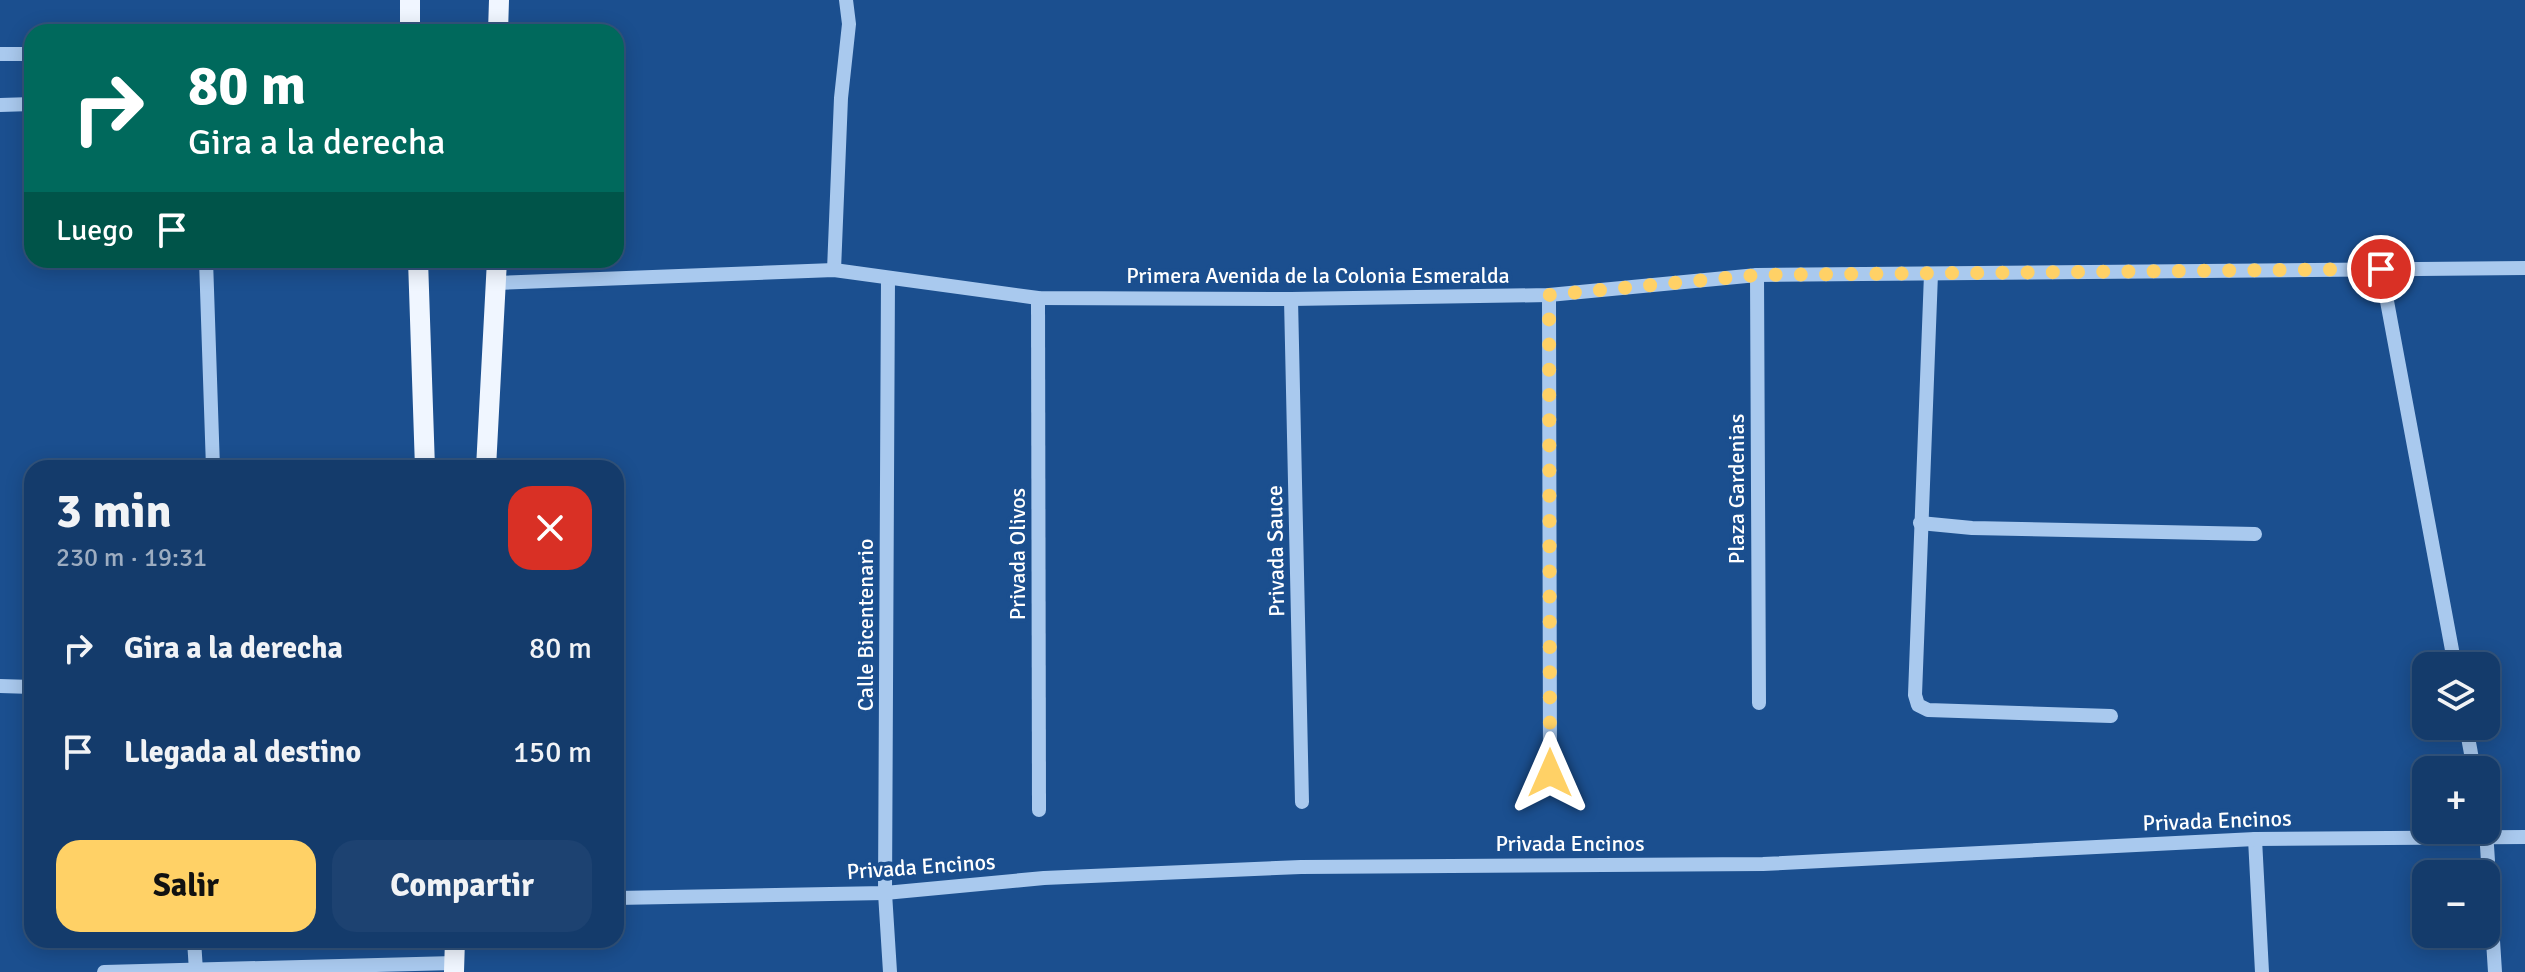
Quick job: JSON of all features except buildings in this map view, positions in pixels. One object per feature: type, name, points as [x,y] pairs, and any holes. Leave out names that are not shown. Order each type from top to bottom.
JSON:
[{"type":"main road","points":[[410,0],[410,24]]},
{"type":"main road","points":[[498,24],[499,0]]},
{"type":"main road","points":[[418,268],[425,460]]},
{"type":"main road","points":[[486,460],[497,268]]},
{"type":"main road","points":[[454,968],[455,948]]},
{"type":"street","points":[[834,270],[841,98],[849,24],[846,0]]},
{"type":"street","points":[[0,54],[24,54]]},
{"type":"street","points":[[0,105],[24,104]]},
{"type":"street","points":[[206,268],[213,460]]},
{"type":"street","name":"Primera Avenida de la Colonia Esmeralda","points":[[497,283],[834,270],[1038,298],[1291,299],[1549,295],[1757,275],[2525,268]]},
{"type":"street","points":[[2381,269],[2452,652]]},
{"type":"street","points":[[1931,274],[1920,523],[1915,695],[1918,705],[1928,710],[2111,716]]},
{"type":"street","name":"Plaza Gardenias","points":[[1757,275],[1759,703]]},
{"type":"street","name":"Calle Bicentenario","points":[[888,278],[885,893],[890,972]]},
{"type":"street","points":[[1549,295],[1550,773]]},
{"type":"street","name":"Privada Olivos","points":[[1038,298],[1039,810]]},
{"type":"street","name":"Privada Sauce","points":[[1291,299],[1302,802]]},
{"type":"street","points":[[1920,523],[1972,528],[2255,534]]},
{"type":"street","points":[[0,686],[24,687]]},
{"type":"street","name":"Privada Encinos","points":[[2500,835],[2525,837]]},
{"type":"street","name":"Privada Encinos","points":[[624,898],[885,893],[1044,878],[1301,867],[1763,864],[2255,839],[2412,836]]},
{"type":"street","points":[[2255,839],[2262,972]]},
{"type":"street","points":[[2487,844],[2495,972]]},
{"type":"street","points":[[195,948],[196,971]]},
{"type":"street","points":[[104,972],[454,968]]},
{"type":"route","points":[[1550,773],[1549,295],[1757,275],[2381,269]]}]
